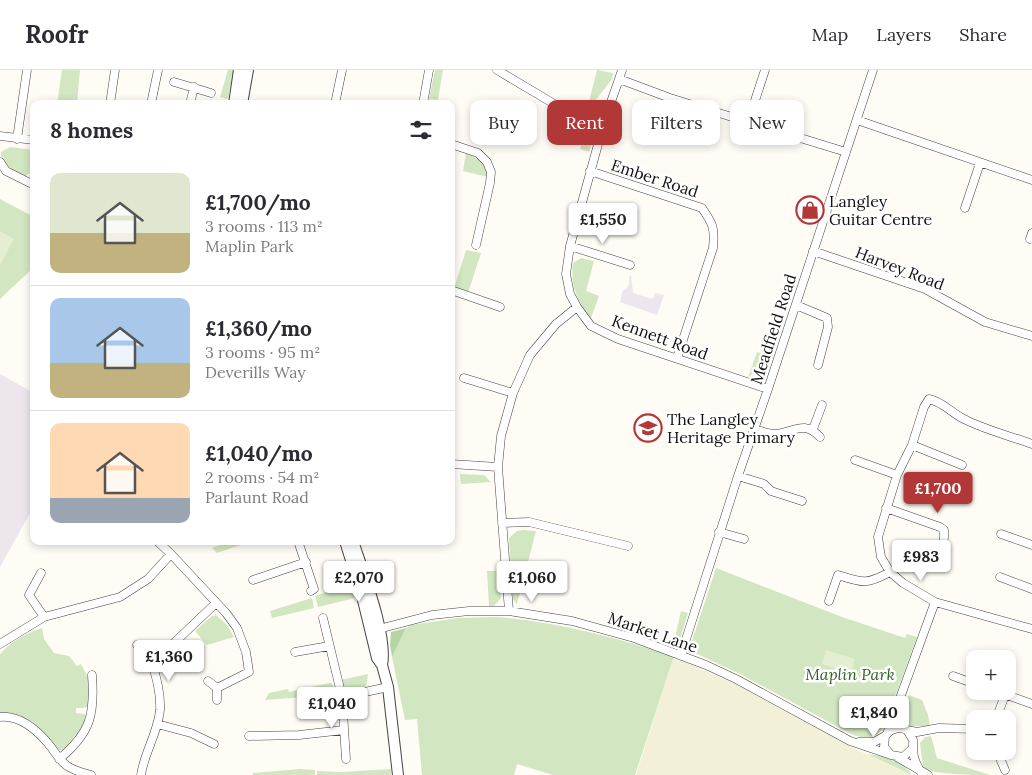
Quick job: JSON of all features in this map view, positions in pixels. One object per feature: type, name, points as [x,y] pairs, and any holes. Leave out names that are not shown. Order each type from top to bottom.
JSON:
[{"type":"street","points":[[16,139],[27,70]]},
{"type":"street","points":[[111,100],[116,70]]},
{"type":"street","points":[[152,100],[158,70]]},
{"type":"street","points":[[235,100],[239,70]]},
{"type":"street","points":[[243,100],[248,70]]},
{"type":"street","points":[[336,100],[342,70]]},
{"type":"street","points":[[424,100],[429,70]]},
{"type":"street","points":[[497,70],[548,100]]},
{"type":"street","name":"Kennett Road","points":[[612,100],[622,70]]},
{"type":"street","points":[[755,100],[765,70]]},
{"type":"street","name":"Meadfield Road","points":[[681,655],[738,476],[874,70]]},
{"type":"street","points":[[619,79],[670,98],[730,116]]},
{"type":"street","points":[[174,82],[212,93]]},
{"type":"street","points":[[191,100],[194,87]]},
{"type":"street","points":[[857,120],[1032,180]]},
{"type":"street","points":[[0,145],[1,136],[30,140]]},
{"type":"street","points":[[804,139],[846,152]]},
{"type":"street","points":[[455,145],[478,153],[487,162],[491,172],[476,245]]},
{"type":"street","name":"Kennett Road","points":[[598,145],[570,246],[566,274],[570,294],[576,307],[591,326],[618,339],[768,389]]},
{"type":"street","points":[[0,162],[6,171],[30,183]]},
{"type":"street","points":[[966,208],[980,163]]},
{"type":"street","name":"Ember Road","points":[[590,171],[702,208],[712,222],[713,248],[677,358]]},
{"type":"street","points":[[570,246],[630,265]]},
{"type":"street","name":"Harvey Road","points":[[813,251],[925,289],[985,322],[1032,336]]},
{"type":"street","points":[[455,291],[500,306]]},
{"type":"street","points":[[796,305],[827,318],[828,327],[818,365]]},
{"type":"street","points":[[509,611],[498,467],[501,436],[513,394],[530,355],[556,324],[576,307]]},
{"type":"street","points":[[464,378],[513,394]]},
{"type":"street","points":[[1032,444],[967,421],[954,414],[941,403],[929,399],[924,407],[912,446],[897,475],[878,537],[881,557],[890,572],[903,583],[935,602],[1032,629]]},
{"type":"street","points":[[813,429],[822,405]]},
{"type":"street","points":[[754,429],[772,434],[797,428],[813,429],[820,437]]},
{"type":"street","points":[[912,446],[962,465]]},
{"type":"street","points":[[855,460],[897,475]]},
{"type":"street","points":[[455,464],[498,467]]},
{"type":"street","points":[[738,476],[764,484],[771,491],[802,501]]},
{"type":"street","points":[[886,508],[944,530],[941,553]]},
{"type":"street","points":[[502,523],[529,522],[628,546]]},
{"type":"street","points":[[720,532],[744,539]]},
{"type":"street","points":[[1001,534],[1032,545]]},
{"type":"street","points":[[161,545],[171,554],[237,628],[246,652],[249,672],[217,688]]},
{"type":"street","points":[[300,545],[314,589],[312,591]]},
{"type":"street","points":[[346,545],[375,630]]},
{"type":"street","points":[[354,545],[375,630],[377,658],[382,665],[388,688],[398,775]]},
{"type":"street","points":[[0,644],[44,617],[120,596],[148,579],[171,554]]},
{"type":"street","points":[[253,580],[306,562]]},
{"type":"street","points":[[829,601],[838,575],[862,582],[877,579],[890,572]]},
{"type":"street","points":[[41,573],[29,595],[44,617]]},
{"type":"street","points":[[1000,578],[1032,589]]},
{"type":"street","points":[[912,749],[903,757],[894,756],[884,748],[887,734],[935,602]]},
{"type":"street","points":[[151,660],[176,642],[216,603]]},
{"type":"street","name":"Market Lane","points":[[375,630],[432,615],[469,611],[509,611],[572,620],[634,638],[681,655],[736,679],[850,741],[894,756],[924,773]]},
{"type":"street","points":[[322,618],[342,697],[346,760]]},
{"type":"street","points":[[137,645],[151,660],[158,684],[160,709],[157,724],[142,766],[141,775]]},
{"type":"street","points":[[295,652],[329,646]]},
{"type":"street","points":[[59,759],[70,751],[91,718],[94,699],[92,675]]},
{"type":"street","points":[[953,676],[966,681]]},
{"type":"street","points":[[208,681],[217,688]]},
{"type":"street","points":[[217,688],[217,700]]},
{"type":"street","points":[[342,697],[388,688]]},
{"type":"street","points":[[1016,698],[1032,704]]},
{"type":"street","points":[[897,708],[905,729],[913,740],[914,761],[924,773]]},
{"type":"street","points":[[0,717],[5,716],[22,720],[44,740],[69,768],[91,775]]},
{"type":"street","points":[[157,724],[191,733],[214,744]]},
{"type":"street","points":[[850,741],[874,742],[898,727],[925,731],[939,728],[966,728]]},
{"type":"street","points":[[249,736],[298,735],[344,730]]},
{"type":"street","points":[[913,740],[925,731]]},
{"type":"street","points":[[1001,760],[1005,770]]},
{"type":"shaded area","points":[[629,275],[631,276],[633,293],[652,299],[655,293],[664,295],[657,315],[620,302],[623,290],[629,284]]},
{"type":"shaded area","points":[[0,374],[30,391],[30,513],[0,567]]},
{"type":"green space","points":[[62,70],[80,70],[77,100],[58,100]]},
{"type":"green space","points":[[228,70],[234,70],[228,99],[220,97]]},
{"type":"green space","points":[[435,70],[443,70],[438,100],[429,99]]},
{"type":"green space","points":[[597,70],[613,73],[612,79],[596,100],[589,100]]},
{"type":"green space","points":[[581,145],[591,145],[589,152],[580,149]]},
{"type":"green space","points":[[10,147],[30,150],[30,174],[25,177],[5,165],[1,152]]},
{"type":"green space","points":[[466,153],[484,165],[488,177],[463,171]]},
{"type":"green space","points":[[0,199],[30,215],[30,271],[0,299]]},
{"type":"green space","points":[[0,231],[14,239],[0,265]]},
{"type":"green space","points":[[466,250],[481,253],[468,293],[455,289]]},
{"type":"green space","points":[[581,258],[594,261],[586,291],[599,296],[591,318],[578,300],[574,286],[573,263]]},
{"type":"green space","points":[[757,352],[771,356],[748,378]]},
{"type":"green space","points":[[460,474],[484,475],[491,482],[461,484]]},
{"type":"green space","points":[[517,531],[536,531],[517,604],[513,599],[509,538]]},
{"type":"green space","points":[[220,545],[240,545],[217,553],[212,548]]},
{"type":"green space","name":"Maplin Park","points":[[716,568],[842,617],[905,638],[907,634],[917,637],[883,729],[876,735],[868,737],[851,734],[742,675],[695,653],[691,644]]},
{"type":"green space","points":[[487,571],[498,571],[501,598],[494,606],[489,606]]},
{"type":"green space","points":[[351,584],[355,598],[318,607],[315,596]]},
{"type":"green space","points":[[312,598],[314,608],[272,618],[270,611]]},
{"type":"green space","points":[[681,611],[688,613],[680,639],[674,642]]},
{"type":"green space","points":[[216,615],[227,625],[234,637],[207,645],[195,631],[212,616]]},
{"type":"green space","points":[[494,617],[563,626],[674,656],[635,775],[553,775],[517,764],[514,775],[422,775],[417,719],[405,720],[392,657],[406,628],[411,625],[458,618]]},
{"type":"green space","points":[[42,628],[44,639],[54,653],[69,656],[77,666],[81,664],[90,682],[88,706],[76,708],[76,713],[85,714],[87,718],[81,732],[74,736],[69,747],[67,746],[61,750],[56,750],[21,717],[0,713],[0,654],[19,638]]},
{"type":"green space","points":[[406,628],[392,657],[390,645],[391,632]]},
{"type":"green space","points":[[826,650],[855,659],[851,674],[822,664]]},
{"type":"green space","points":[[673,659],[692,665],[737,685],[849,746],[911,775],[636,775]]},
{"type":"green space","points":[[368,674],[366,688],[349,692],[345,689],[341,680]]},
{"type":"green space","points":[[332,683],[335,694],[333,695],[265,700],[269,693],[288,689],[289,692]]},
{"type":"green space","points":[[909,695],[922,700],[930,726],[910,726],[907,723],[904,712]]},
{"type":"green space","points":[[931,736],[937,758],[990,775],[965,775],[928,770],[924,767],[920,743],[925,737]]},
{"type":"green space","points":[[867,754],[886,757],[897,762],[903,765],[912,775]]},
{"type":"green space","points":[[300,769],[315,770],[315,775],[253,775],[253,773]]},
{"type":"green space","points":[[391,769],[391,775],[317,775],[317,771],[342,772]]},
{"type":"place","name":"Langley Guitar Centre","points":[[810,210]]},
{"type":"place","name":"The Langley Heritage Primary","points":[[648,428]]}]
